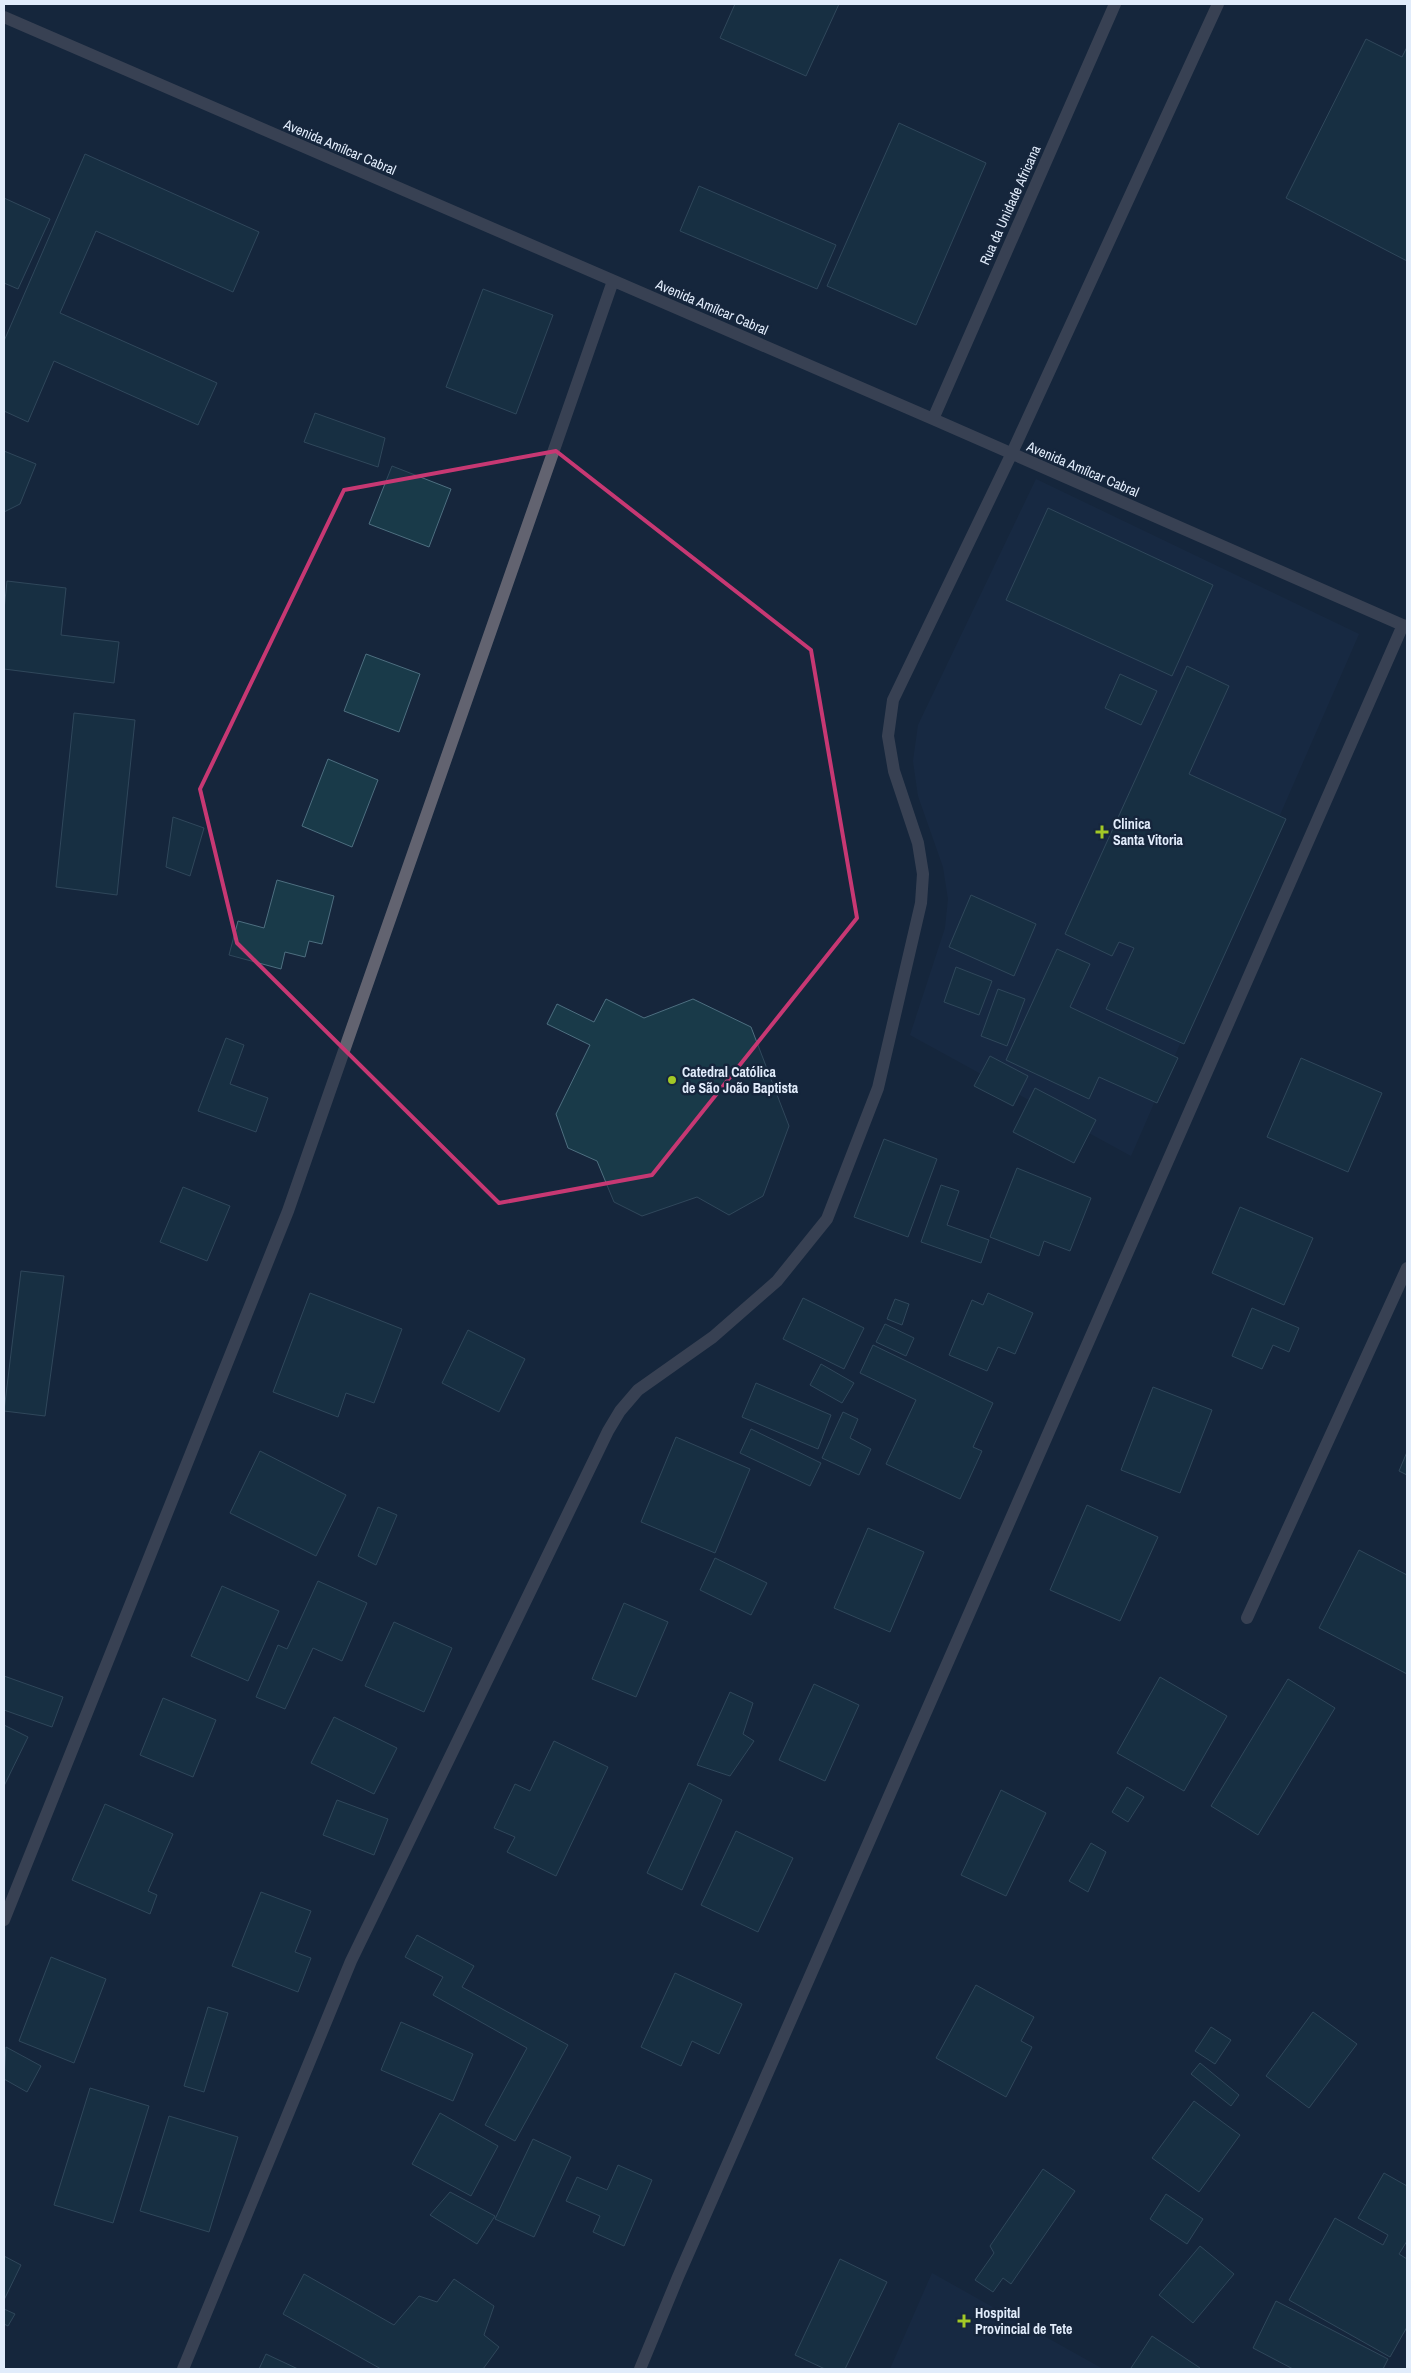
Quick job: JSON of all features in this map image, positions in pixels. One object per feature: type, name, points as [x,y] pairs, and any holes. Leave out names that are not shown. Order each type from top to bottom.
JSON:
[{"type":"street","name":"Rua da Unidade Africana","points":[[933,419],[1115,4]]},
{"type":"street","points":[[183,2369],[351,1961],[608,1431],[620,1411],[638,1390],[713,1336],[777,1281],[827,1219],[878,1088],[921,904],[924,874],[918,843],[894,771],[888,736],[894,700],[1011,455],[1218,4]]},
{"type":"street","name":"Avenida Amílcar Cabral","points":[[4,17],[933,419],[1011,455],[1405,626]]},
{"type":"street","points":[[4,1920],[288,1211],[613,281]]},
{"type":"street","points":[[640,2369],[678,2277],[1405,626]]},
{"type":"street","points":[[1247,1618],[1407,1268]]},
{"type":"highlighted area","points":[[556,451],[811,650],[857,918],[652,1175],[499,1203],[237,943],[200,789],[344,490]]},
{"type":"shaded area","name":"Clinica Santa Vitoria","points":[[1036,479],[1359,634],[1131,1156],[910,1035],[945,928],[948,899],[943,867],[918,796],[913,761],[918,725]]},
{"type":"shaded area","name":"Hospital Provincial de Tete","points":[[932,2273],[1103,2369],[890,2369]]},
{"type":"building","points":[[735,4],[839,4],[806,76],[720,38]]},
{"type":"building","points":[[1366,39],[1402,57],[1407,47],[1407,261],[1286,198]]},
{"type":"building","points":[[899,123],[986,163],[916,325],[827,286]]},
{"type":"building","points":[[85,154],[259,232],[233,292],[96,231],[60,313],[217,383],[198,425],[54,361],[28,422],[4,411],[4,341]]},
{"type":"building","points":[[699,186],[836,245],[817,289],[680,231]]},
{"type":"building","points":[[4,198],[50,219],[18,289],[4,283]]},
{"type":"building","points":[[483,289],[553,315],[516,414],[446,387]]},
{"type":"building","points":[[315,413],[385,438],[378,467],[304,442]]},
{"type":"building","points":[[4,451],[36,464],[20,504],[4,512]]},
{"type":"building","points":[[392,466],[451,489],[429,547],[369,524]]},
{"type":"building","points":[[1048,508],[1213,585],[1172,676],[1006,600]]},
{"type":"building","points":[[7,581],[66,588],[61,635],[119,642],[114,683],[4,669],[4,610]]},
{"type":"building","points":[[366,654],[420,674],[399,732],[344,711]]},
{"type":"building","points":[[1187,666],[1229,686],[1189,774],[1286,819],[1184,1044],[1106,1009],[1134,948],[1119,942],[1112,956],[1065,934]]},
{"type":"building","points":[[1120,674],[1157,691],[1141,725],[1105,708]]},
{"type":"building","points":[[74,713],[135,720],[117,895],[56,887]]},
{"type":"building","points":[[328,759],[378,780],[352,847],[302,826]]},
{"type":"building","points":[[173,817],[204,828],[190,876],[166,867]]},
{"type":"building","points":[[277,880],[334,896],[322,944],[309,941],[305,957],[285,952],[281,969],[229,955],[238,921],[264,928]]},
{"type":"building","points":[[971,895],[1036,924],[1014,976],[949,947]]},
{"type":"building","points":[[1057,949],[1090,964],[1070,1007],[1178,1058],[1157,1103],[1099,1077],[1089,1099],[1006,1060]]},
{"type":"building","points":[[956,967],[992,981],[979,1015],[944,1002]]},
{"type":"building","points":[[998,989],[1025,999],[1007,1046],[981,1036]]},
{"type":"building","name":"Catedral Católica de São João Baptista","points":[[606,999],[644,1018],[693,999],[751,1027],[789,1126],[763,1196],[729,1215],[697,1197],[642,1216],[614,1202],[597,1161],[568,1148],[556,1114],[590,1045],[547,1024],[557,1004],[594,1022]]},
{"type":"building","points":[[226,1038],[244,1045],[230,1084],[268,1098],[256,1132],[198,1111]]},
{"type":"building","points":[[990,1056],[1028,1076],[1013,1106],[974,1086]]},
{"type":"building","points":[[1301,1058],[1382,1093],[1348,1172],[1267,1137]]},
{"type":"building","points":[[1035,1088],[1096,1120],[1074,1163],[1013,1132]]},
{"type":"building","points":[[884,1139],[937,1159],[908,1237],[854,1217]]},
{"type":"building","points":[[1017,1168],[1091,1198],[1070,1251],[1044,1241],[1039,1256],[990,1237]]},
{"type":"building","points":[[941,1185],[959,1191],[947,1225],[989,1240],[981,1263],[921,1242]]},
{"type":"building","points":[[183,1187],[230,1206],[207,1261],[160,1242]]},
{"type":"building","points":[[1240,1207],[1313,1238],[1284,1305],[1212,1273]]},
{"type":"building","points":[[21,1271],[64,1276],[45,1416],[4,1411]]},
{"type":"building","points":[[310,1293],[402,1329],[374,1403],[346,1393],[338,1417],[273,1392]]},
{"type":"building","points":[[988,1293],[1033,1313],[1015,1354],[998,1347],[987,1371],[949,1355],[972,1300],[983,1305]]},
{"type":"building","points":[[803,1298],[864,1328],[844,1369],[783,1339]]},
{"type":"building","points":[[895,1299],[909,1304],[902,1325],[887,1319]]},
{"type":"building","points":[[1252,1308],[1299,1328],[1289,1352],[1273,1345],[1262,1369],[1232,1356]]},
{"type":"building","points":[[885,1324],[914,1338],[906,1356],[876,1342]]},
{"type":"building","points":[[468,1330],[525,1359],[499,1412],[442,1383]]},
{"type":"building","points":[[873,1345],[993,1403],[973,1447],[982,1451],[960,1499],[886,1464],[916,1400],[860,1373]]},
{"type":"building","points":[[821,1364],[854,1383],[842,1403],[810,1385]]},
{"type":"building","points":[[756,1383],[831,1415],[818,1449],[742,1417]]},
{"type":"building","points":[[1153,1387],[1212,1410],[1180,1493],[1121,1470]]},
{"type":"building","points":[[843,1412],[858,1419],[850,1438],[871,1449],[859,1475],[822,1458]]},
{"type":"building","points":[[751,1429],[821,1463],[810,1486],[740,1453]]},
{"type":"building","points":[[676,1437],[750,1469],[715,1553],[641,1522]]},
{"type":"building","points":[[260,1451],[346,1495],[316,1556],[230,1513]]},
{"type":"building","points":[[1407,1452],[1407,1475],[1399,1471]]},
{"type":"building","points":[[1087,1505],[1158,1537],[1120,1621],[1050,1590]]},
{"type":"building","points":[[378,1507],[397,1515],[376,1565],[358,1556]]},
{"type":"building","points":[[868,1528],[924,1552],[890,1632],[834,1608]]},
{"type":"building","points":[[1359,1550],[1407,1575],[1407,1674],[1319,1628]]},
{"type":"building","points":[[715,1558],[767,1583],[751,1615],[700,1590]]},
{"type":"building","points":[[318,1581],[367,1603],[342,1661],[313,1648],[285,1709],[256,1697],[278,1645],[287,1649]]},
{"type":"building","points":[[222,1586],[279,1611],[248,1681],[191,1656]]},
{"type":"building","points":[[624,1603],[668,1622],[636,1697],[592,1679]]},
{"type":"building","points":[[394,1622],[452,1648],[424,1712],[365,1686]]},
{"type":"building","points":[[4,1676],[63,1697],[52,1727],[4,1710]]},
{"type":"building","points":[[1160,1677],[1227,1716],[1184,1791],[1117,1753]]},
{"type":"building","points":[[1288,1679],[1335,1708],[1258,1835],[1211,1806]]},
{"type":"building","points":[[814,1684],[859,1705],[825,1781],[779,1760]]},
{"type":"building","points":[[730,1692],[753,1703],[743,1734],[754,1741],[730,1776],[697,1765]]},
{"type":"building","points":[[163,1698],[216,1720],[193,1777],[140,1755]]},
{"type":"building","points":[[334,1717],[397,1748],[374,1794],[311,1763]]},
{"type":"building","points":[[4,1725],[28,1737],[4,1786]]},
{"type":"building","points":[[554,1741],[608,1767],[556,1876],[507,1852],[515,1837],[494,1828],[515,1784],[530,1791]]},
{"type":"building","points":[[689,1783],[722,1800],[682,1890],[647,1873]]},
{"type":"building","points":[[1127,1787],[1144,1797],[1128,1822],[1112,1812]]},
{"type":"building","points":[[1001,1790],[1046,1813],[1006,1896],[961,1875]]},
{"type":"building","points":[[337,1800],[388,1819],[374,1855],[323,1835]]},
{"type":"building","points":[[105,1804],[173,1834],[148,1891],[157,1895],[150,1914],[72,1880]]},
{"type":"building","points":[[736,1831],[793,1858],[758,1932],[701,1905]]},
{"type":"building","points":[[1091,1843],[1106,1852],[1088,1892],[1069,1881]]},
{"type":"building","points":[[261,1892],[311,1911],[295,1952],[311,1958],[298,1992],[232,1966]]},
{"type":"building","points":[[417,1935],[474,1966],[462,1987],[568,2045],[515,2141],[485,2125],[527,2048],[433,1995],[443,1977],[405,1957]]},
{"type":"building","points":[[51,1957],[106,1979],[74,2063],[19,2041]]},
{"type":"building","points":[[675,1973],[742,2004],[719,2054],[692,2041],[681,2066],[641,2047]]},
{"type":"building","points":[[976,1985],[1034,2017],[1021,2041],[1032,2047],[1006,2097],[936,2058]]},
{"type":"building","points":[[208,2007],[228,2013],[204,2092],[184,2086]]},
{"type":"building","points":[[1313,2012],[1357,2044],[1309,2108],[1266,2076]]},
{"type":"building","points":[[401,2022],[473,2054],[453,2101],[381,2070]]},
{"type":"building","points":[[1211,2027],[1231,2040],[1215,2064],[1195,2051]]},
{"type":"building","points":[[6,2047],[41,2066],[27,2092],[4,2079]]},
{"type":"building","points":[[1200,2063],[1239,2095],[1231,2106],[1191,2074]]},
{"type":"building","points":[[90,2088],[149,2106],[113,2223],[54,2205]]},
{"type":"building","points":[[1194,2101],[1240,2135],[1199,2192],[1152,2158]]},
{"type":"building","points":[[440,2113],[498,2146],[471,2196],[412,2164]]},
{"type":"building","points":[[169,2116],[238,2137],[209,2232],[140,2211]]},
{"type":"building","points":[[533,2139],[571,2157],[534,2237],[495,2219]]},
{"type":"building","points":[[618,2165],[652,2180],[624,2246],[593,2232],[600,2216],[566,2201],[577,2177],[607,2190]]},
{"type":"building","points":[[1043,2169],[1075,2191],[1011,2284],[1003,2278],[993,2292],[975,2280],[994,2253],[990,2246]]},
{"type":"building","points":[[1384,2173],[1407,2186],[1407,2241],[1399,2254],[1407,2259],[1407,2327],[1390,2357],[1289,2300],[1335,2218],[1383,2245],[1388,2235],[1358,2218]]},
{"type":"building","points":[[450,2192],[495,2216],[477,2244],[430,2215]]},
{"type":"building","points":[[1166,2194],[1203,2219],[1187,2244],[1150,2219]]},
{"type":"building","points":[[1200,2246],[1234,2274],[1193,2323],[1159,2295]]},
{"type":"building","points":[[4,2256],[21,2265],[4,2300]]},
{"type":"building","points":[[840,2259],[887,2282],[845,2369],[825,2369],[795,2355]]},
{"type":"building","points":[[304,2274],[394,2325],[419,2296],[437,2302],[454,2279],[494,2306],[484,2335],[499,2347],[483,2369],[381,2369],[283,2314]]},
{"type":"building","points":[[1276,2301],[1388,2359],[1383,2369],[1293,2369],[1253,2348]]},
{"type":"building","points":[[4,2309],[15,2314],[8,2326],[4,2324]]},
{"type":"building","points":[[1152,2336],[1200,2368],[1131,2368]]},
{"type":"building","points":[[266,2354],[298,2369],[259,2369]]},
{"type":"place","name":"Clinica Santa Vitoria","points":[[1102,832]]},
{"type":"place","name":"Catedral Católica de São João Baptista","points":[[672,1080]]},
{"type":"place","name":"Hospital Provincial de Tete","points":[[964,2321]]}]
